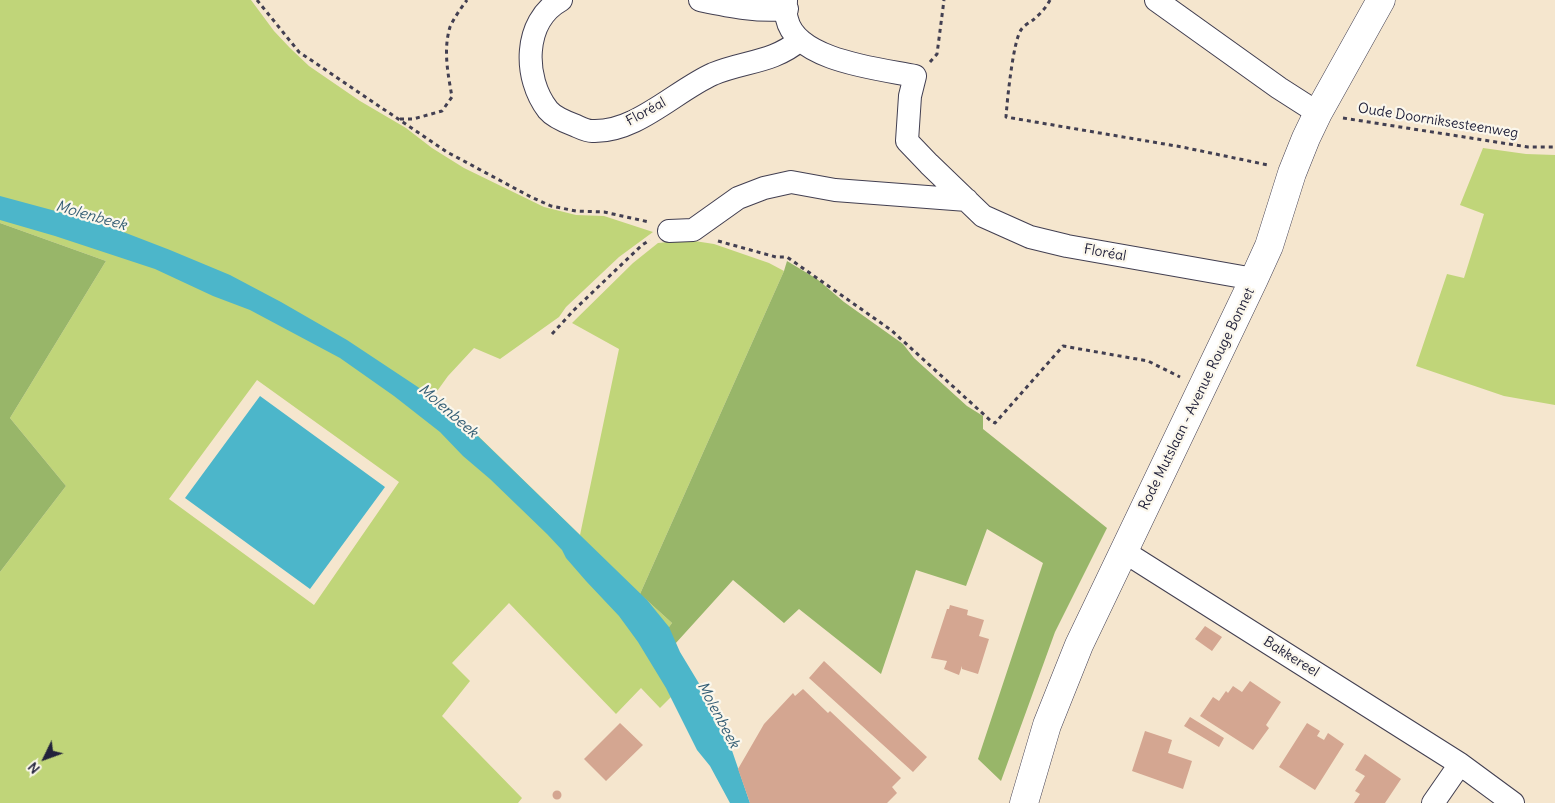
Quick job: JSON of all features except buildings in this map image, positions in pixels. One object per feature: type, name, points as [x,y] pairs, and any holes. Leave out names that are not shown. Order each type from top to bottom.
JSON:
[{"type":"street","name":"Floréal","points":[[561,0],[553,5],[537,24],[531,45],[531,70],[538,91],[549,111],[569,123],[590,132],[611,129],[633,122],[692,84],[715,73],[770,58],[789,49],[800,40]]},
{"type":"street","points":[[700,0],[730,7],[767,11],[787,5],[787,19],[794,34],[812,50],[833,58],[915,76]]},
{"type":"street","points":[[1156,0],[1279,88],[1318,113]]},
{"type":"street","name":"Rode Mutslaan - Avenue Rouge Bonnet","points":[[1024,803],[1047,725],[1062,684],[1086,629],[1269,246],[1292,173],[1318,113],[1381,0]]},
{"type":"street","name":"Floréal","points":[[915,76],[910,96],[908,141],[983,216],[1030,237],[1067,246],[1254,279]]},
{"type":"street","points":[[669,231],[692,230],[738,198],[764,188],[791,182],[834,190],[967,200]]},
{"type":"street","name":"Bakkereel","points":[[1123,550],[1460,764],[1514,803]]},
{"type":"street","points":[[1433,803],[1460,764]]},
{"type":"path","points":[[257,0],[299,52],[470,166],[544,203],[576,211],[604,212],[629,217],[656,224],[669,231]]},
{"type":"path","points":[[400,119],[413,119],[442,111],[452,97],[446,44],[451,25],[467,0]]},
{"type":"path","points":[[915,76],[937,54],[944,0]]},
{"type":"path","points":[[1050,0],[1034,20],[1022,28],[1016,38],[1006,105],[1006,117],[1182,147],[1265,164],[1292,173]]},
{"type":"path","name":"Oude Doorniksesteenweg","points":[[1318,113],[1528,147],[1555,147]]},
{"type":"path","points":[[692,230],[706,238],[730,245],[776,257],[787,257],[891,330],[995,423],[1063,346],[1148,360],[1202,388]]},
{"type":"path","points":[[552,334],[574,310],[642,245],[669,231]]},
{"type":"green space","points":[[0,0],[251,0],[274,31],[309,66],[360,101],[406,128],[432,148],[464,168],[544,207],[576,215],[604,216],[653,232],[619,257],[566,307],[559,317],[500,359],[474,348],[448,376],[435,394],[580,535],[619,349],[572,323],[633,263],[658,243],[688,240],[714,244],[769,263],[784,271],[640,594],[672,623],[647,656],[684,684],[660,708],[641,688],[616,714],[509,603],[452,663],[470,681],[442,716],[522,798],[518,803],[0,803],[0,572],[66,486],[10,418],[106,261],[0,223]],"holes":[[[257,380],[399,482],[314,605],[169,499]]]},
{"type":"green space","points":[[1483,148],[1526,154],[1555,155],[1555,405],[1504,396],[1416,366],[1447,274],[1464,278],[1484,214],[1460,205]]},
{"type":"green space","points":[[0,223],[106,261],[10,418],[66,486],[0,572]]},
{"type":"green space","points":[[787,261],[817,279],[844,302],[903,344],[914,358],[967,406],[983,416],[983,429],[1107,528],[1055,632],[1001,781],[978,759],[1043,563],[987,529],[966,586],[916,570],[881,674],[799,609],[784,623],[733,580],[656,665],[647,656],[672,623],[640,594]]},
{"type":"water","name":"Molenbeek","points":[[0,196],[100,223],[230,275],[347,340],[448,407],[647,600],[669,627],[680,652],[712,705],[727,736],[750,803],[730,803],[710,766],[697,750],[666,688],[638,642],[619,616],[586,581],[547,534],[490,479],[463,456],[440,432],[394,396],[340,358],[250,310],[213,296],[155,269],[0,220]]},
{"type":"water","points":[[260,396],[385,487],[310,589],[185,498]]}]
